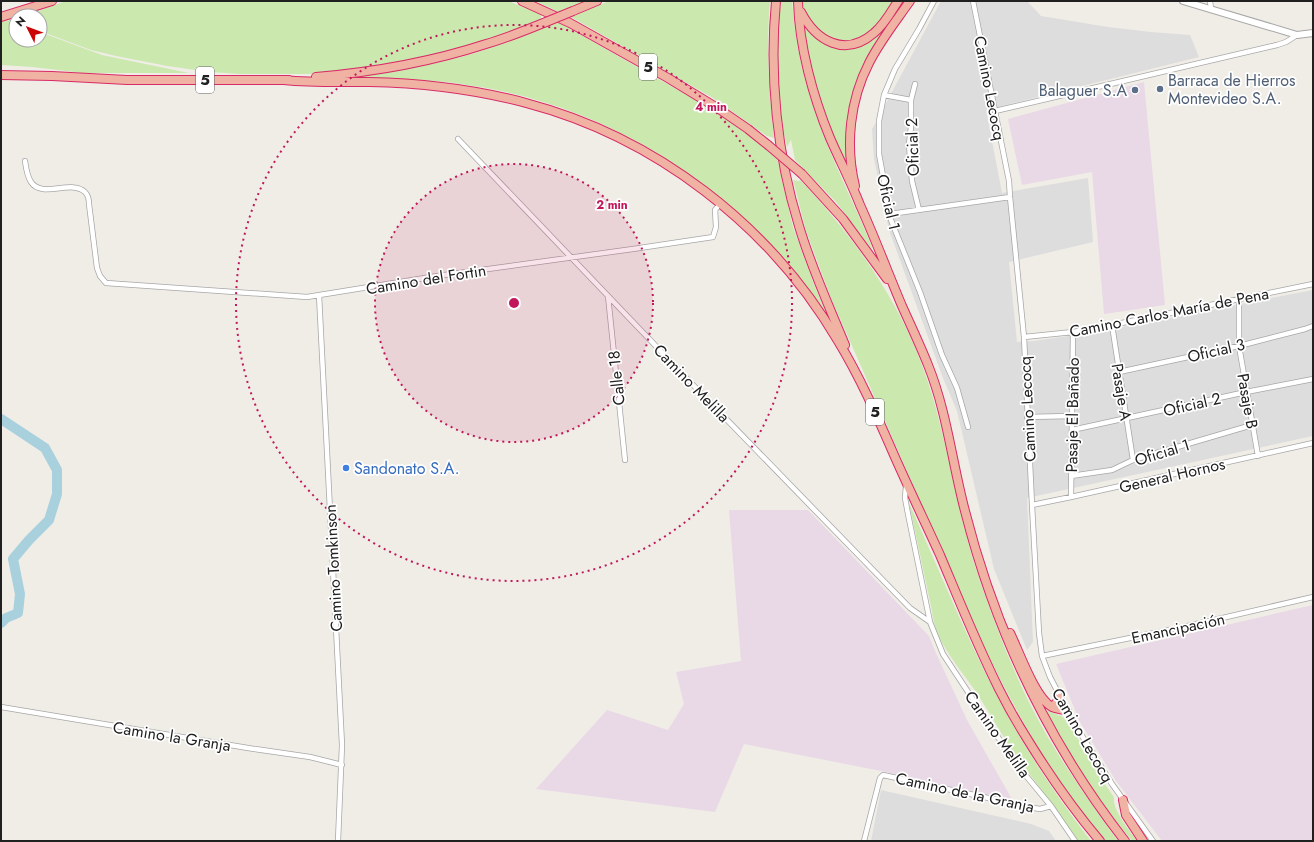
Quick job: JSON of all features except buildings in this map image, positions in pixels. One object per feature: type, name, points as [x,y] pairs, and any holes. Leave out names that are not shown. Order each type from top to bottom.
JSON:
[{"type":"highway","points":[[1,18],[52,1]]},
{"type":"highway","name":"5","points":[[522,1],[570,23],[675,82],[743,125],[768,144],[802,174],[844,218],[888,280],[903,308],[929,367],[942,405],[965,511],[986,581],[1015,659],[1045,721],[1092,796],[1125,841]]},
{"type":"highway","points":[[284,80],[352,74],[428,60],[486,44],[597,1]]},
{"type":"highway","points":[[776,1],[774,43],[775,91],[781,148],[790,192],[807,250],[861,382]]},
{"type":"highway","points":[[798,3],[807,23],[820,37],[836,44],[845,45],[862,41],[874,33],[881,26],[898,1]]},
{"type":"highway","points":[[860,204],[853,179],[851,156],[851,124],[856,98],[870,61],[910,1]]},
{"type":"highway","points":[[798,3],[805,56],[817,101],[829,136],[860,204],[903,308]]},
{"type":"highway","name":"5","points":[[1,75],[127,80],[284,80],[443,86],[475,91],[537,106],[591,124],[642,150],[689,180],[751,231],[771,252],[803,290],[838,340],[861,382],[999,690],[1054,782],[1100,841]]},
{"type":"highway","points":[[1000,621],[1011,633],[1042,698],[1053,707],[1067,711]]},
{"type":"highway","points":[[1053,707],[1060,698]]},
{"type":"highway","points":[[1123,800],[1126,815],[1143,841]]},
{"type":"street","name":"Oficial 1","points":[[934,1],[895,69],[884,95],[879,121],[879,154],[891,220],[920,292],[942,354],[957,388],[968,427]]},
{"type":"street","name":"Camino Lecocq","points":[[973,1],[995,111],[1010,197],[1024,337],[1039,633],[1042,656],[1050,677],[1067,711],[1112,784],[1153,841]]},
{"type":"street","points":[[1183,1],[1297,35]]},
{"type":"street","points":[[1210,1],[1211,9]]},
{"type":"street","points":[[995,111],[1277,45],[1286,42],[1297,35],[1313,32]]},
{"type":"street","name":"Oficial 2","points":[[915,84],[911,100],[909,152],[912,181],[919,210]]},
{"type":"street","points":[[884,95],[911,100]]},
{"type":"street","name":"Camino Melilla","points":[[458,139],[701,394],[910,608],[930,622]]},
{"type":"street","name":"Camino del Fortin","points":[[25,161],[31,182],[36,187],[44,189],[79,188],[87,194],[96,264],[100,276],[104,281],[112,284],[307,297],[437,276],[713,237],[716,227],[715,210],[720,204]]},
{"type":"street","points":[[890,214],[1010,197]]},
{"type":"street","name":"Camino Carlos María de Pena","points":[[1024,337],[1073,332],[1112,325],[1313,284]]},
{"type":"street","name":"Camino Tomkinson","points":[[319,296],[340,694],[342,765],[338,841]]},
{"type":"street","name":"Calle 18","points":[[608,296],[624,460]]},
{"type":"street","name":"Pasaje B","points":[[1239,298],[1239,346],[1258,456]]},
{"type":"street","name":"Pasaje A","points":[[1112,325],[1133,460]]},
{"type":"street","name":"Oficial 3","points":[[1119,372],[1239,346],[1313,326]]},
{"type":"street","name":"Pasaje El Bañado","points":[[1071,498],[1073,332]]},
{"type":"street","name":"Oficial 2","points":[[1072,430],[1313,379]]},
{"type":"street","points":[[1027,417],[1072,416]]},
{"type":"street","name":"Oficial 1","points":[[1071,476],[1112,470],[1133,460],[1252,425]]},
{"type":"street","name":"General Hornos","points":[[1032,505],[1071,498],[1313,443]]},
{"type":"street","name":"Camino Melilla","points":[[906,482],[905,498],[930,622],[944,654],[996,736],[1013,760],[1051,806],[1074,841]]},
{"type":"street","name":"Emancipación","points":[[1042,656],[1179,628],[1313,597]]},
{"type":"street","name":"Camino la Granja","points":[[1,707],[240,747],[310,757],[342,765]]},
{"type":"street","name":"Camino de la Granja","points":[[864,841],[880,778],[883,775],[1034,808],[1040,809],[1051,806]]},
{"type":"shaded area","points":[[941,1],[1027,1],[1041,16],[1108,27],[1190,35],[1199,57],[986,110],[1002,193],[1088,178],[1093,242],[1009,262],[1017,342],[1102,331],[1313,290],[1313,436],[1027,498],[1033,642],[1027,650],[994,569],[957,411],[943,378],[889,230],[874,159],[872,129]]},
{"type":"shaded area","name":"Balaguer S.A","points":[[1144,82],[1165,305],[1104,314],[1092,172],[1022,185],[1008,119]]},
{"type":"shaded area","points":[[729,510],[808,510],[929,636],[967,720],[1013,801],[881,771],[744,744],[715,812],[536,789],[607,710],[668,730],[684,704],[676,672],[741,661]]},
{"type":"shaded area","points":[[1313,605],[1313,841],[1162,841],[1116,781],[1080,722],[1056,664]]},
{"type":"shaded area","points":[[881,790],[1031,824],[1049,831],[1056,841],[871,841]]},
{"type":"green space","points":[[66,1],[508,1],[541,14],[541,21],[472,46],[404,63],[315,74],[240,74],[210,72],[167,66],[91,50],[48,34],[48,8],[46,8]]},
{"type":"green space","points":[[535,1],[590,1],[559,12]]},
{"type":"green space","points":[[609,1],[770,1],[768,35],[769,70],[774,138],[767,136],[713,98],[571,17]]},
{"type":"green space","points":[[781,1],[792,1],[793,18],[802,68],[811,101],[828,148],[873,251],[836,202],[795,160],[791,140],[787,147],[780,109],[778,72],[778,36]]},
{"type":"green space","points":[[803,1],[895,1],[875,29],[867,36],[847,43],[823,37],[804,12]]},
{"type":"green space","points":[[902,1],[905,1],[870,52],[855,84],[848,114],[849,167],[846,168],[821,106],[809,60],[803,26],[823,43],[836,46],[862,45]]},
{"type":"green space","points":[[8,20],[8,48],[48,48],[48,35],[102,55],[189,73],[83,73],[1,65],[1,22]]},
{"type":"green space","points":[[558,22],[708,107],[755,140],[778,160],[793,227],[827,316],[795,273],[759,234],[720,198],[678,166],[632,139],[584,117],[534,99],[481,87],[443,82],[384,80],[358,77],[417,67],[461,57],[496,46]]},
{"type":"green space","points":[[793,180],[800,180],[857,248],[890,297],[904,324],[927,379],[935,404],[972,556],[1010,661],[1024,693],[1051,742],[1094,808],[1117,840],[1120,841],[1105,841],[1069,795],[1023,721],[983,644],[831,298],[806,231]]},
{"type":"green space","points":[[909,503],[973,647],[1006,713],[1040,770],[1091,841],[1078,841],[1057,810],[1019,760],[978,695],[943,645],[934,623]]},
{"type":"green space","points":[[1048,711],[1061,716],[1068,721],[1097,773],[1114,797],[1114,802],[1119,814],[1137,841],[1132,841],[1087,781],[1063,742],[1047,712]]},
{"type":"waterway","points":[[1,419],[45,448],[57,470],[57,494],[49,520],[13,559],[20,594],[18,613],[6,618],[1,623]]},
{"type":"place","name":"Barraca de Hierros Montevideo S.A.","points":[[1160,89]]},
{"type":"place","name":"Balaguer S.A","points":[[1135,90]]},
{"type":"place","name":"Sandonato S.A.","points":[[346,468]]}]
